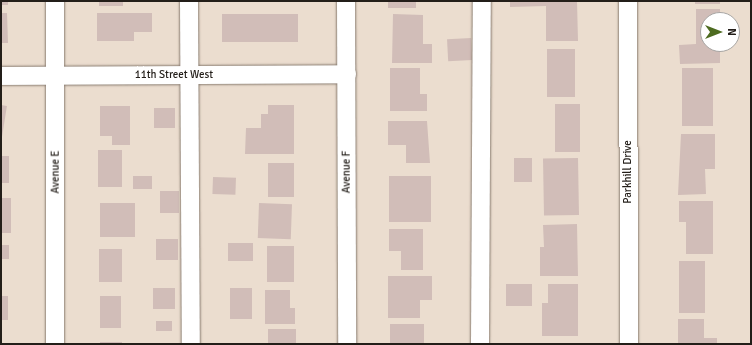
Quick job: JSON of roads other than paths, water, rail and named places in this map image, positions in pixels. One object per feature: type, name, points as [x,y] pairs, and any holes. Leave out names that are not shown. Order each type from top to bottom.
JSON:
[{"type":"street","name":"Avenue E","points":[[55,1],[55,344]]},
{"type":"street","points":[[189,1],[191,344]]},
{"type":"street","name":"Avenue F","points":[[346,1],[347,344]]},
{"type":"street","points":[[480,344],[482,1]]},
{"type":"street","name":"Parkhill Drive","points":[[628,1],[629,344]]},
{"type":"street","name":"11th Street West","points":[[1,76],[347,74]]}]
